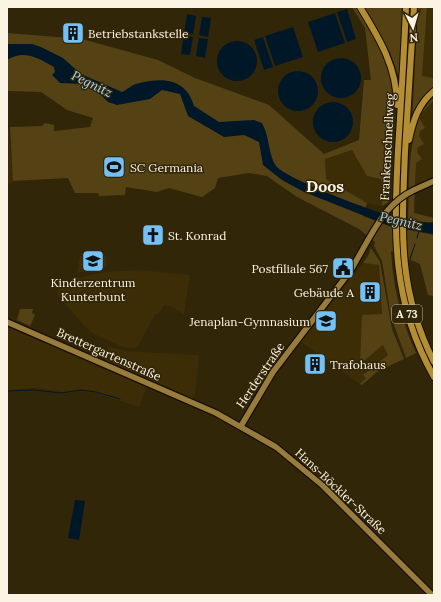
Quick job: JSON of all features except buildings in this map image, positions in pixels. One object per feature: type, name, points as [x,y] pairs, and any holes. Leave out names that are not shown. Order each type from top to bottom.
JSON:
[{"type":"highway","points":[[360,7],[384,46],[392,69],[396,90],[399,142]]},
{"type":"highway","name":"Frankenschnellweg","points":[[406,7],[395,210],[395,247],[406,312],[418,344],[434,377]]},
{"type":"highway","name":"Frankenschnellweg","points":[[414,7],[402,211],[402,249],[406,283],[411,304],[420,332],[434,362]]},
{"type":"highway","points":[[405,155],[417,112],[424,101],[434,91]]},
{"type":"main road","name":"Herderstraße","points":[[241,426],[273,372],[347,275],[388,209],[401,197],[434,181]]},
{"type":"main road","name":"Brettergartenstraße","points":[[7,322],[202,407]]},
{"type":"main road","name":"Hans-Böckler-Straße","points":[[202,407],[241,426],[276,447],[312,476],[432,595]]},
{"type":"shaded area","points":[[352,7],[358,7],[374,32],[392,75],[389,202],[382,206],[383,188],[381,179],[367,176],[352,150],[325,159],[326,179],[367,203],[363,216],[389,226],[434,235],[434,296],[428,295],[420,264],[391,251],[396,290],[402,316],[416,353],[406,358],[391,317],[382,261],[374,246],[375,242],[359,229],[297,197],[267,176],[249,173],[218,178],[215,188],[202,197],[169,188],[157,192],[126,187],[125,195],[99,196],[98,193],[75,193],[68,178],[13,181],[10,127],[42,126],[45,123],[54,125],[54,131],[90,127],[93,118],[67,110],[41,92],[7,91],[7,33],[82,39],[158,60],[195,78],[269,105],[324,154],[359,140],[364,80],[371,80],[365,28]]},
{"type":"shaded area","points":[[363,7],[403,7],[399,77],[390,52]]},
{"type":"shaded area","points":[[418,7],[427,7],[422,76],[434,78],[434,89],[412,122]]},
{"type":"shaded area","points":[[427,7],[434,7],[434,77],[422,77]]},
{"type":"shaded area","points":[[434,97],[434,100],[423,112],[425,108]]},
{"type":"shaded area","points":[[434,100],[434,185],[415,194],[417,130],[422,113]]},
{"type":"shaded area","points":[[421,115],[420,119],[425,128],[420,131],[419,136],[424,144],[418,147],[417,152],[422,159],[416,163],[414,213],[434,218],[434,221],[429,223],[408,219],[409,171],[411,154]]},
{"type":"shaded area","points":[[9,128],[13,183],[7,184],[7,130]]},
{"type":"shaded area","points":[[352,150],[367,176],[381,179],[383,188],[382,206],[367,203],[326,179],[325,159]]},
{"type":"shaded area","points":[[371,248],[380,262],[392,329],[404,359],[378,371],[362,385],[360,384],[366,378],[363,375],[388,355],[383,345],[360,364],[362,315],[382,314],[379,265],[363,263]]},
{"type":"shaded area","name":"Kinderzentrum Kunterbunt","points":[[80,256],[106,256],[107,266],[77,273]]},
{"type":"shaded area","points":[[363,263],[379,265],[382,315],[360,364],[383,345],[388,355],[363,375],[366,378],[360,384],[301,342]]},
{"type":"shaded area","points":[[140,270],[190,275],[184,314],[165,304],[158,314],[156,313],[137,348],[122,347],[92,333],[85,327],[57,294],[59,287],[76,278],[105,272]]},
{"type":"shaded area","points":[[20,309],[33,309],[32,313],[35,315],[30,326],[17,320]]},
{"type":"shaded area","points":[[7,327],[147,386],[139,407],[95,393],[78,391],[69,393],[35,388],[7,390]]},
{"type":"shaded area","points":[[109,347],[126,351],[197,355],[199,358],[195,395],[192,398],[187,398],[107,362],[103,357]]},
{"type":"water","points":[[347,9],[356,39],[347,42],[337,12]]},
{"type":"water","points":[[335,13],[345,43],[318,52],[308,22]]},
{"type":"water","points":[[187,14],[196,16],[193,34],[184,33]]},
{"type":"water","points":[[202,17],[211,18],[208,37],[199,35]]},
{"type":"water","points":[[293,27],[303,57],[275,66],[265,36]]},
{"type":"water","points":[[184,35],[193,37],[190,55],[181,54]]},
{"type":"water","points":[[263,37],[273,67],[264,70],[254,40]]},
{"type":"water","points":[[199,38],[208,39],[205,58],[196,56]]},
{"type":"water","points":[[237,41],[245,43],[251,47],[255,53],[257,61],[255,69],[251,75],[245,79],[237,81],[229,79],[223,75],[219,69],[217,61],[219,53],[223,47],[229,43]]},
{"type":"water","name":"Pegnitz","points":[[7,44],[32,44],[41,47],[63,58],[81,74],[122,92],[136,84],[154,80],[163,80],[178,84],[185,89],[194,106],[219,122],[254,120],[262,123],[265,128],[273,162],[283,172],[329,194],[378,212],[405,219],[434,223],[434,234],[390,226],[304,192],[282,180],[263,165],[259,142],[244,135],[224,137],[188,116],[180,94],[162,90],[150,99],[117,105],[108,102],[101,95],[82,84],[60,83],[52,75],[55,72],[54,67],[37,58],[19,55],[7,60]]},
{"type":"water","points":[[341,58],[349,60],[355,64],[359,70],[361,78],[359,86],[355,92],[349,96],[341,98],[333,96],[327,92],[323,86],[321,78],[323,70],[327,64],[333,60]]},
{"type":"water","points":[[298,71],[306,73],[312,77],[316,83],[318,91],[316,99],[312,105],[306,109],[298,111],[290,109],[284,105],[280,99],[278,91],[280,83],[284,77],[290,73]]},
{"type":"water","points":[[333,102],[341,104],[347,108],[351,114],[353,122],[351,130],[347,136],[341,140],[333,142],[325,140],[319,136],[315,130],[313,122],[315,114],[319,108],[325,104]]},
{"type":"water","points":[[75,500],[85,501],[79,540],[68,538]]},
{"type":"waterway","name":"Pegnitz","points":[[417,238],[419,230]]},
{"type":"waterway","points":[[410,259],[415,244]]},
{"type":"waterway","points":[[7,391],[34,390],[61,393],[80,390],[96,392],[120,399]]},
{"type":"place","name":"Betriebstankstelle","points":[[73,33]]},
{"type":"place","name":"SC Germania","points":[[114,167]]},
{"type":"place","name":"St. Konrad","points":[[153,235]]},
{"type":"place","name":"Kinderzentrum Kunterbunt","points":[[93,261]]},
{"type":"place","name":"Postfiliale 567","points":[[343,268]]},
{"type":"place","name":"Gebäude A","points":[[370,292]]},
{"type":"place","name":"Jenaplan-Gymnasium","points":[[326,321]]},
{"type":"place","name":"Trafohaus","points":[[315,364]]},
{"type":"district","name":"Doos","points":[[325,186]]}]
